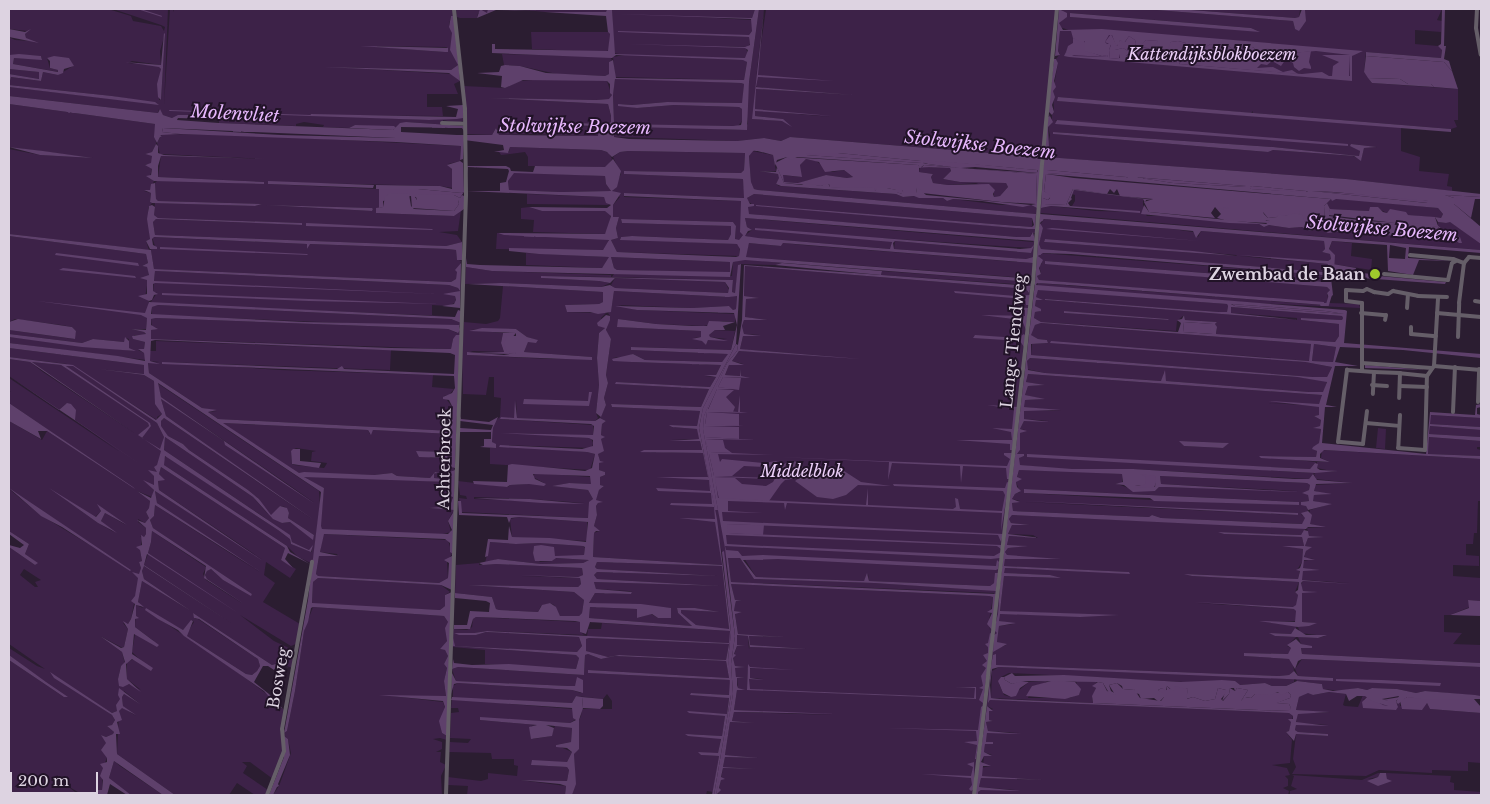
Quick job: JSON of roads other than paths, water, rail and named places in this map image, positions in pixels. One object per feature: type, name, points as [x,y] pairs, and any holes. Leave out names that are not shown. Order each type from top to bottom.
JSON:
[{"type":"street","name":"Achterbroek","points":[[446,795],[466,230],[465,124],[454,9]]},
{"type":"street","name":"Lange Tiendweg","points":[[974,795],[1031,303],[1041,169],[1057,9]]},
{"type":"street","points":[[1477,9],[1476,28],[1481,55]]},
{"type":"street","points":[[442,123],[465,124]]},
{"type":"street","points":[[1410,255],[1453,259],[1464,263]]},
{"type":"street","points":[[1458,337],[1459,302],[1464,263],[1470,257],[1481,258]]},
{"type":"street","points":[[1384,274],[1448,280],[1452,264],[1456,261]]},
{"type":"street","points":[[1385,320],[1386,315],[1361,309],[1346,301],[1346,290],[1362,291],[1371,289],[1374,292],[1388,294],[1393,291],[1403,292],[1408,295],[1447,297]]},
{"type":"street","points":[[1407,308],[1408,295]]},
{"type":"street","points":[[1400,414],[1398,448],[1425,450],[1427,418],[1424,409],[1427,376],[1432,367],[1435,350],[1438,298]]},
{"type":"street","points":[[1474,301],[1481,302]]},
{"type":"street","points":[[1361,309],[1360,347],[1362,371]]},
{"type":"street","points":[[1437,313],[1481,317]]},
{"type":"street","points":[[1411,327],[1411,334],[1436,336]]},
{"type":"street","points":[[1362,363],[1480,369],[1478,402]]},
{"type":"street","points":[[1453,412],[1454,367]]},
{"type":"street","points":[[1367,411],[1363,444],[1338,442],[1339,414],[1344,405],[1347,370],[1427,376]]},
{"type":"street","points":[[1373,394],[1374,372]]},
{"type":"street","points":[[1399,398],[1400,373]]},
{"type":"street","points":[[1372,385],[1387,386]]},
{"type":"street","points":[[1400,386],[1426,387]]},
{"type":"street","points":[[1367,423],[1399,426]]},
{"type":"street","name":"Bosweg","points":[[267,795],[284,751],[282,729],[312,562]]},
{"type":"waterway","points":[[140,9],[161,16]]},
{"type":"waterway","name":"Molenvliet","points":[[169,110],[310,115]]},
{"type":"waterway","points":[[1219,209],[1228,207]]},
{"type":"waterway","points":[[1321,304],[1327,304],[1330,294]]},
{"type":"place","name":"Zwembad de Baan","points":[[1375,274]]},
{"type":"park label","name":"Kattendijksblokboezem","points":[[1212,54]]},
{"type":"park label","name":"Middelblok","points":[[802,471]]},
{"type":"water label","name":"Stolwijkse Boezem","points":[[575,127]]},
{"type":"water label","name":"Stolwijkse Boezem","points":[[980,145]]},
{"type":"water label","name":"Stolwijkse Boezem","points":[[1382,229]]}]
